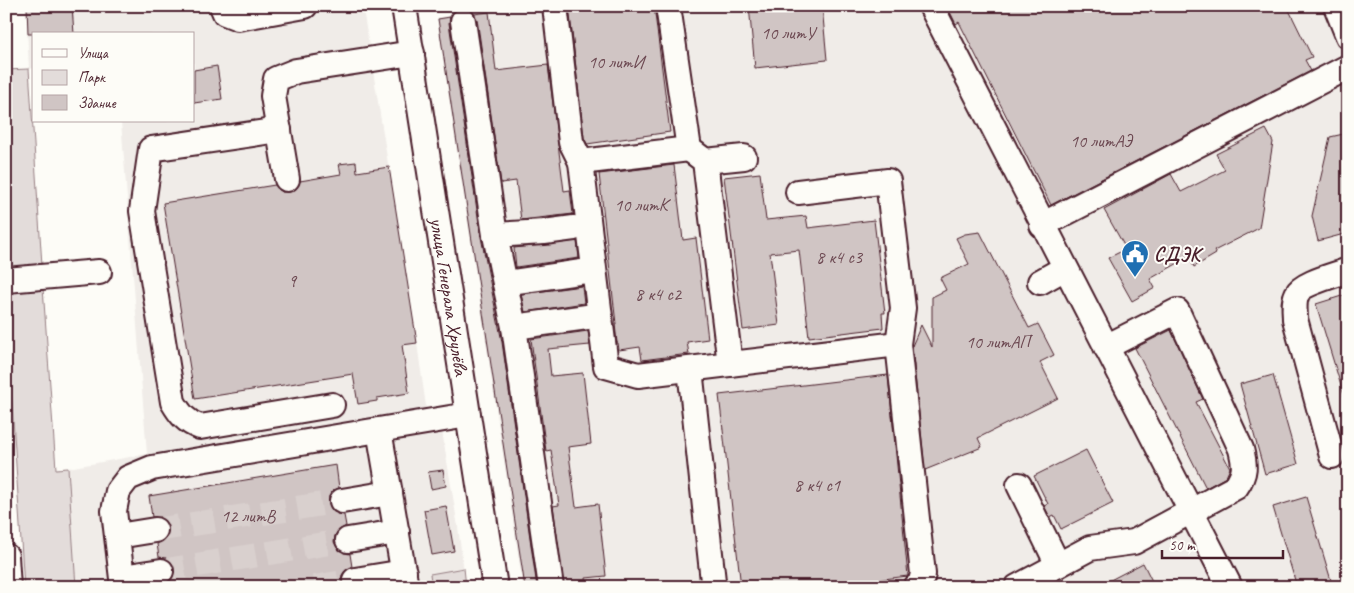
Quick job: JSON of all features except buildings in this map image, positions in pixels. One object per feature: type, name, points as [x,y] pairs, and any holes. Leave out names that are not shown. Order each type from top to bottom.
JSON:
[{"type":"street","points":[[222,6],[225,13],[238,18],[305,6]]},
{"type":"street","name":"улица Генерала Хрулёва","points":[[388,6],[404,54]]},
{"type":"street","name":"улица Генерала Хрулёва","points":[[404,6],[404,54],[460,416],[495,587]]},
{"type":"street","points":[[555,6],[571,142],[580,162],[606,366],[638,375],[898,344]]},
{"type":"street","points":[[668,6],[697,155],[730,364]]},
{"type":"street","points":[[931,6],[1042,225],[1230,587]]},
{"type":"street","points":[[1336,6],[1348,36]]},
{"type":"street","points":[[463,20],[495,235],[514,326],[551,587]]},
{"type":"street","points":[[287,179],[273,96],[276,79],[296,71],[404,54]]},
{"type":"street","points":[[1042,225],[1348,67]]},
{"type":"street","points":[[279,130],[151,149],[142,211],[173,402],[181,415],[190,423],[200,427],[332,406]]},
{"type":"street","points":[[580,162],[697,155],[744,157]]},
{"type":"street","points":[[798,192],[888,181],[903,308],[898,344],[923,574],[920,585],[916,587]]},
{"type":"street","points":[[495,235],[574,228]]},
{"type":"street","points":[[1040,282],[1065,268]]},
{"type":"street","points":[[1332,456],[1295,319],[1294,306],[1297,293],[1307,286],[1348,270]]},
{"type":"street","points":[[6,280],[99,272]]},
{"type":"street","points":[[505,283],[580,272]]},
{"type":"street","points":[[1017,587],[1090,548],[1134,542],[1236,487],[1243,477],[1244,463],[1241,449],[1176,311],[1106,348]]},
{"type":"street","points":[[514,326],[587,318]]},
{"type":"street","points":[[690,369],[713,581]]},
{"type":"street","points":[[161,571],[123,582],[114,511],[118,492],[128,478],[152,468],[460,416]]},
{"type":"street","name":"улица Генерала Хрулёва","points":[[460,416],[478,587]]},
{"type":"street","points":[[354,580],[405,580],[379,430]]},
{"type":"street","points":[[1019,485],[1058,565]]},
{"type":"street","points":[[342,501],[390,493]]},
{"type":"street","points":[[118,536],[154,530]]},
{"type":"street","points":[[348,540],[397,532]]},
{"type":"street","points":[[6,556],[8,587]]},
{"type":"shaded area","points":[[26,6],[369,6],[369,8],[363,9],[427,413],[440,419],[466,587],[76,587],[68,468],[147,454],[121,122],[195,122],[195,32],[32,32],[32,68],[29,69]]},
{"type":"shaded area","points":[[493,6],[1348,6],[1348,587],[523,587],[437,18],[491,10]]},
{"type":"green space","points":[[29,69],[42,265],[6,267],[6,70]]},
{"type":"green space","points":[[43,288],[56,469],[68,468],[76,587],[24,587],[6,290]]},
{"type":"green space","points":[[464,568],[466,587],[432,587],[430,574]]},
{"type":"tunnel","points":[[155,530],[342,501]]},
{"type":"tunnel","points":[[161,571],[348,540]]},
{"type":"tunnel","points":[[315,587],[355,580]]},
{"type":"place","name":"СДЭК","points":[[1135,278]]}]
